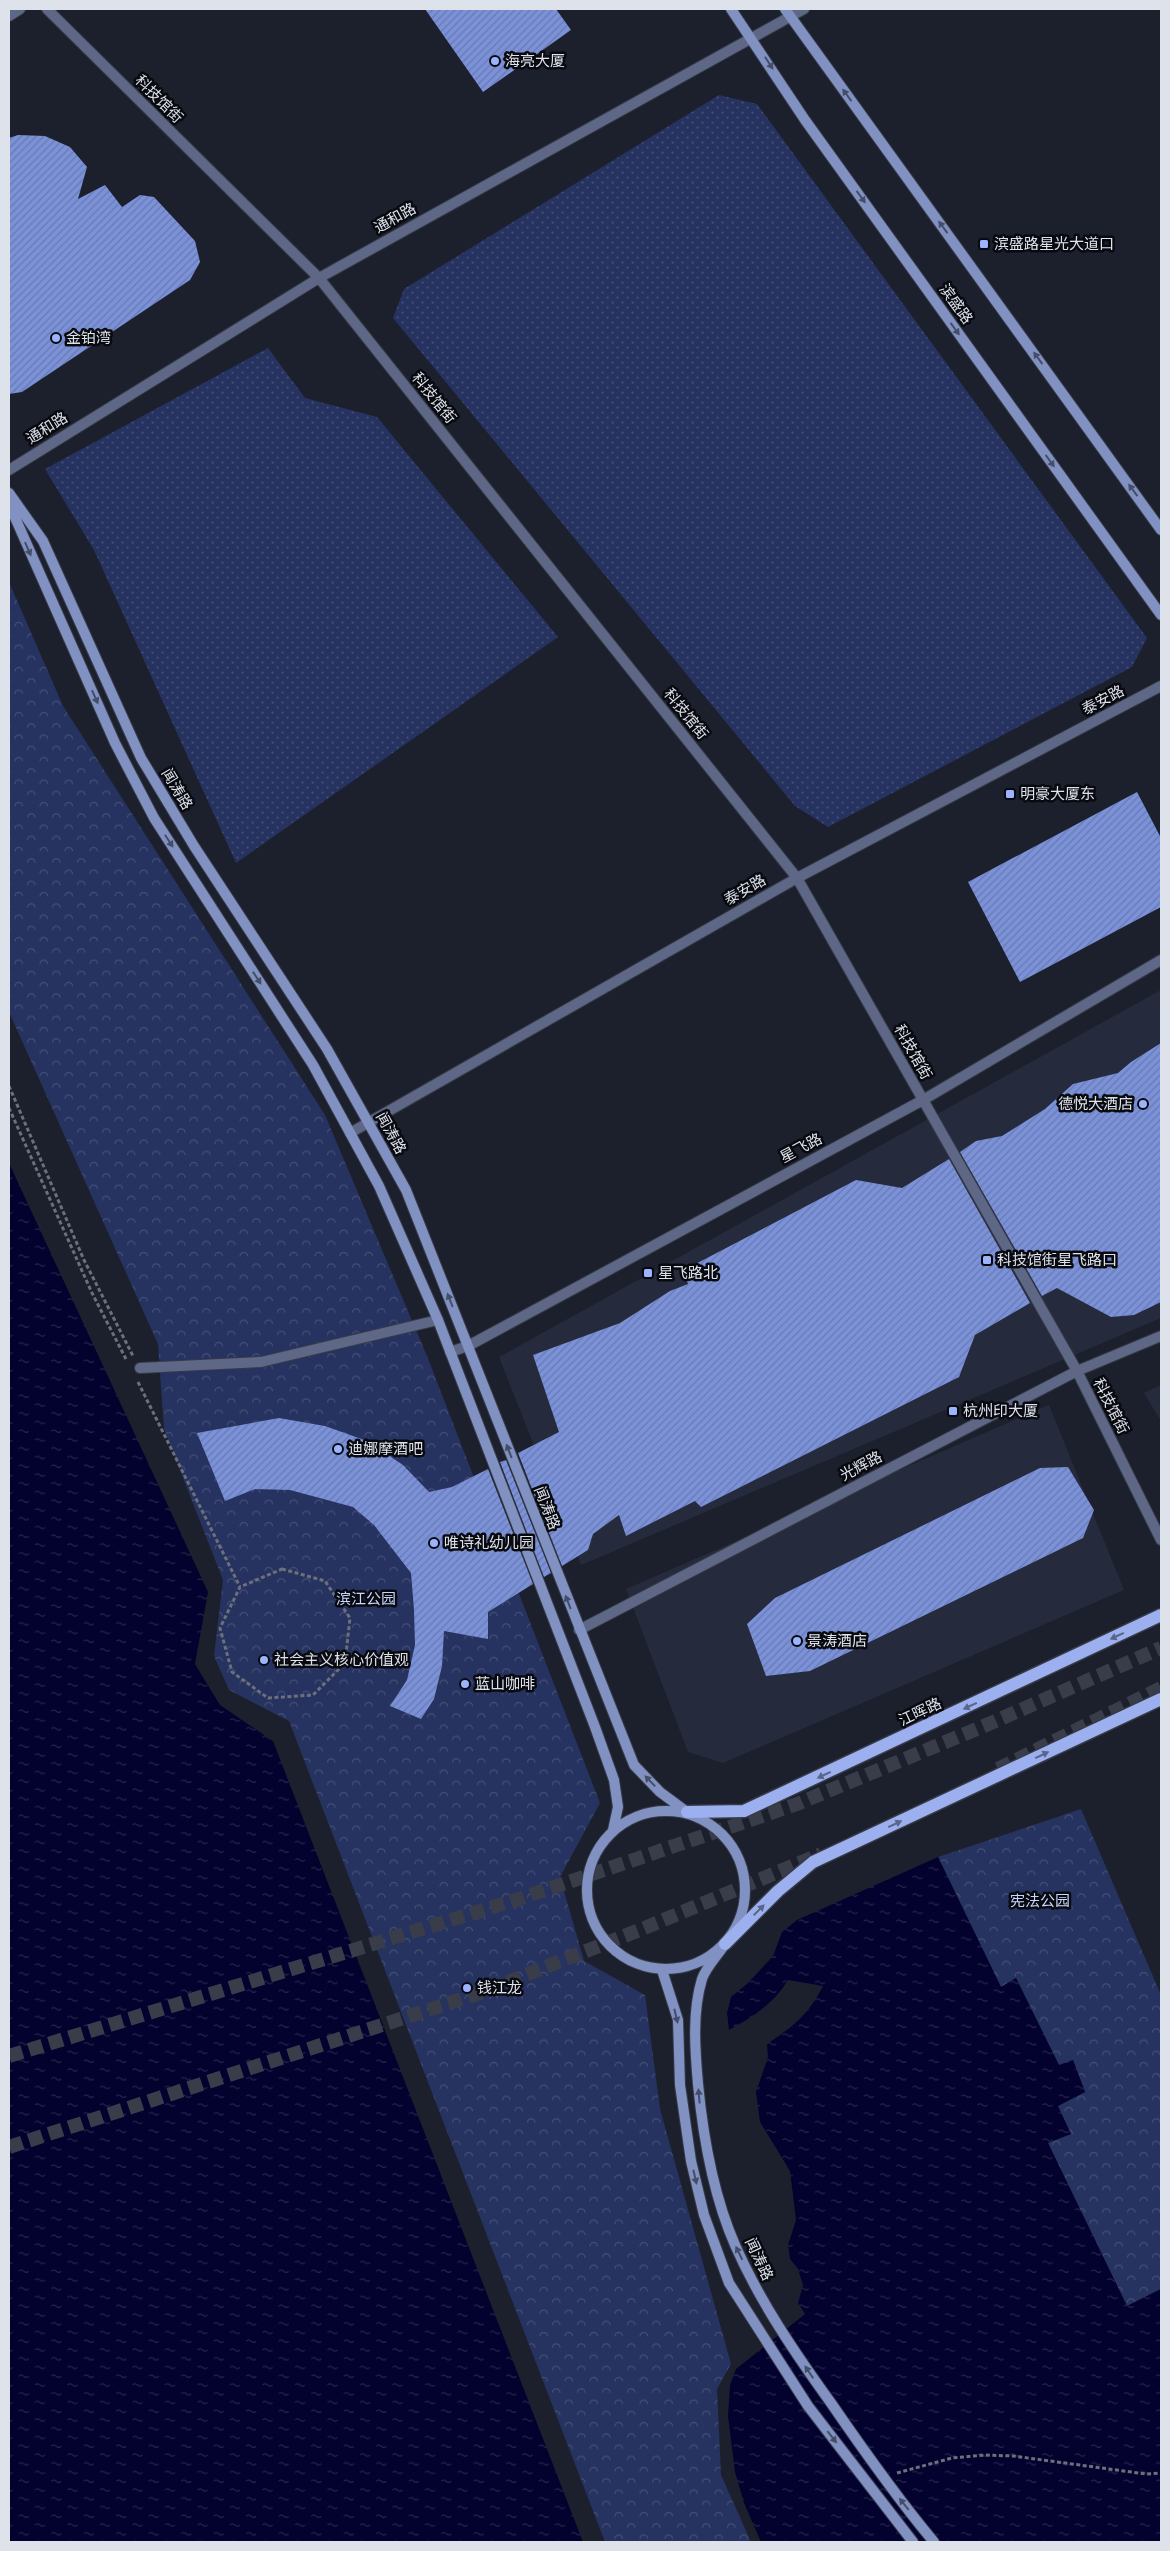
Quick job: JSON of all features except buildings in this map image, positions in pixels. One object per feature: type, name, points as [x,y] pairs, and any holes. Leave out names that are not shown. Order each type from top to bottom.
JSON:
[{"type":"main road","name":"滨盛路","points":[[731,9],[753,38],[805,120],[1161,615]]},
{"type":"main road","points":[[788,12],[1161,530]]},
{"type":"main road","name":"闻涛路","points":[[9,493],[43,541],[141,758],[194,846],[327,1050],[406,1190],[634,1765],[660,1792],[687,1812],[721,1831],[736,1849],[744,1872],[746,1895],[740,1922],[703,1978],[695,2012],[702,2122],[711,2168],[734,2244],[760,2296],[810,2374],[882,2478],[934,2542]]},
{"type":"main road","name":"闻涛路","points":[[9,504],[115,743],[154,818],[313,1065],[380,1186],[438,1320],[614,1780],[618,1807],[613,1830]]},
{"type":"main road","name":"江晖路","points":[[687,1812],[744,1811],[1161,1615]]},
{"type":"main road","points":[[725,1944],[778,1890],[813,1862],[1161,1699]]},
{"type":"main road","name":"闻涛路","points":[[687,1812],[661,1809],[635,1815],[613,1830],[596,1850],[588,1876],[588,1903],[596,1928],[613,1949],[636,1964],[662,1970],[685,1967],[707,1959],[725,1944]]},
{"type":"main road","points":[[662,1970],[678,2020],[680,2085],[691,2161],[704,2215],[729,2283],[808,2406],[913,2542]]},
{"type":"street","points":[[9,16],[20,9]]},
{"type":"street","name":"科技馆街","points":[[47,9],[318,278],[797,878],[1077,1371],[1161,1540]]},
{"type":"street","name":"通和路","points":[[9,470],[318,278],[753,38],[788,12],[804,9]]},
{"type":"street","name":"泰安路","points":[[350,1133],[797,878],[1161,686]]},
{"type":"street","name":"星飞路","points":[[450,1352],[468,1346],[923,1100],[1161,960]]},
{"type":"street","points":[[135,1370],[261,1362],[438,1320]]},
{"type":"street","name":"光辉路","points":[[579,1630],[1077,1371],[1161,1336]]},
{"type":"path","points":[[9,1086],[84,1260],[240,1587]]},
{"type":"path","points":[[9,1108],[92,1293],[135,1370]]},
{"type":"path","points":[[282,1569],[325,1581],[350,1618],[345,1663],[313,1695],[268,1698],[232,1672],[220,1628],[240,1587],[282,1569]]},
{"type":"path","points":[[882,2478],[952,2458],[985,2455],[1013,2456],[1126,2471],[1161,2473]]},
{"type":"shaded area","points":[[1161,990],[1161,1318],[581,1565],[499,1357]]},
{"type":"shaded area","points":[[1161,1385],[1161,1421],[1144,1393]]},
{"type":"shaded area","points":[[1049,1405],[1124,1590],[723,1763],[688,1752],[626,1589]]},
{"type":"green space","points":[[719,95],[757,104],[1147,638],[1132,667],[828,827],[795,806],[393,318],[404,289]]},
{"type":"green space","points":[[268,348],[305,398],[377,417],[558,637],[236,863],[94,550],[45,469]]},
{"type":"green space","name":"滨江公园","points":[[9,582],[63,706],[325,1115],[427,1356],[600,1803],[560,1877],[584,1961],[645,1995],[660,2109],[731,2364],[717,2389],[721,2475],[751,2542],[605,2542],[289,1721],[229,1690],[214,1656],[223,1580],[164,1429],[158,1344],[9,1012]]},
{"type":"green space","name":"宪法公园","points":[[1081,1809],[1161,1995],[1161,2289],[1127,2306],[1048,2143],[1058,2106],[1085,2092],[1073,2060],[1059,2066],[1016,1978],[1001,1987],[938,1857]]},
{"type":"water","points":[[9,1163],[208,1592],[195,1664],[220,1705],[273,1741],[583,2542],[9,2542]]},
{"type":"water","points":[[938,1857],[1001,1987],[1016,1978],[1059,2065],[1073,2060],[1085,2092],[1058,2106],[1071,2134],[1048,2143],[1127,2306],[1161,2289],[1161,2542],[761,2542],[744,2503],[735,2472],[728,2416],[730,2385],[736,2369],[805,2314],[798,2303],[803,2285],[798,2269],[790,2259],[788,2245],[796,2220],[790,2171],[760,2122],[756,2092],[768,2057],[767,2044],[806,2012],[823,1986],[788,1980],[769,2003],[754,2015],[729,2030],[727,2013],[731,1997],[748,1983],[773,1956],[782,1932],[797,1920]]},
{"type":"tunnel","points":[[9,2056],[519,1899],[797,1804],[991,1723],[1161,1648]]},
{"type":"tunnel","points":[[998,1769],[1161,1688]]},
{"type":"tunnel","points":[[9,2147],[480,1993],[642,1929],[821,1854]]},
{"type":"place","name":"海亮大厦","points":[[495,61]]},
{"type":"place","name":"滨盛路星光大道口","points":[[984,244]]},
{"type":"place","name":"金铂湾","points":[[56,338]]},
{"type":"place","name":"明豪大厦东","points":[[1010,794]]},
{"type":"place","name":"德悦大酒店","points":[[1143,1104]]},
{"type":"place","name":"科技馆街星飞路口","points":[[987,1260]]},
{"type":"place","name":"星飞路北","points":[[648,1273]]},
{"type":"place","name":"杭州印大厦","points":[[953,1411]]},
{"type":"place","name":"迪娜摩酒吧","points":[[338,1449]]},
{"type":"place","name":"唯诗礼幼儿园","points":[[434,1543]]},
{"type":"place","name":"景涛酒店","points":[[797,1641]]},
{"type":"place","name":"社会主义核心价值观","points":[[264,1660]]},
{"type":"place","name":"蓝山咖啡","points":[[465,1684]]},
{"type":"place","name":"钱江龙","points":[[467,1988]]}]
